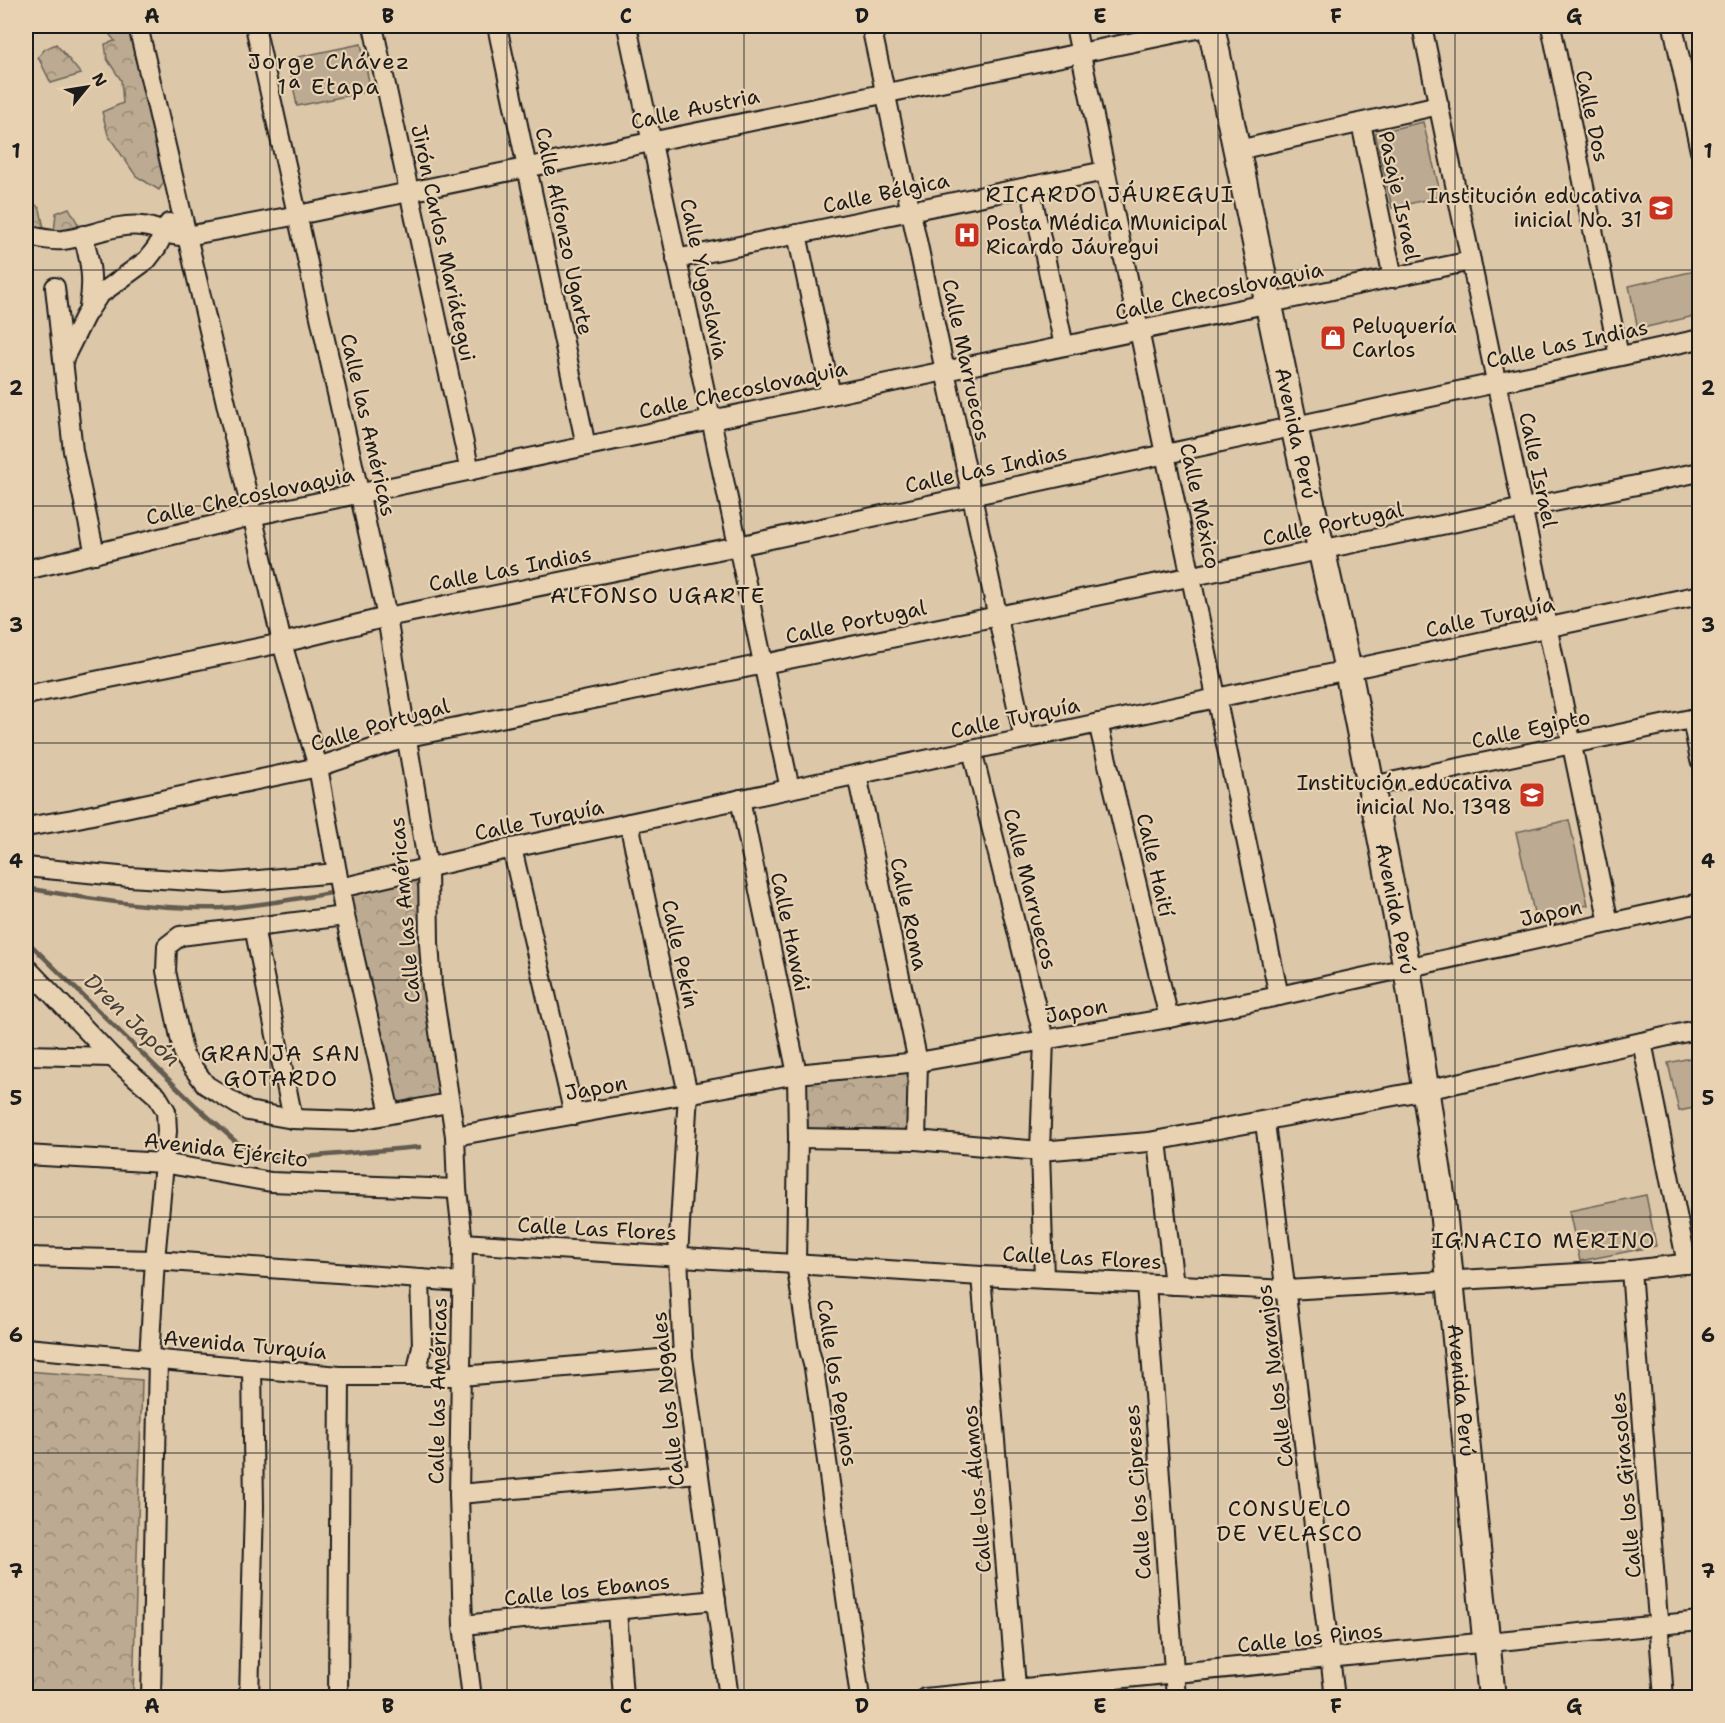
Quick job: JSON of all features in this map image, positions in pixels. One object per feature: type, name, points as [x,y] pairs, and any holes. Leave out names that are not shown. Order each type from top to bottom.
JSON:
[{"type":"street","points":[[138,26],[282,644],[318,767],[345,916],[390,1113]]},
{"type":"street","name":"Calle las Américas","points":[[255,26],[387,617],[428,868],[432,986],[448,1103],[455,1136],[457,1190],[463,1243],[459,1494],[463,1625],[472,1698]]},
{"type":"street","name":"Jirón Carlos Mariátegui","points":[[373,26],[470,471]]},
{"type":"street","name":"Calle Alfonzo Ugarte","points":[[497,26],[586,446]]},
{"type":"street","name":"Calle Yugoslavia","points":[[629,26],[651,141],[790,789]]},
{"type":"street","name":"Calle Marruecos","points":[[871,26],[1024,739]]},
{"type":"street","name":"Calle México","points":[[1075,26],[1280,996]]},
{"type":"street","name":"Calle Austria","points":[[26,235],[42,239],[63,240],[142,226],[177,237],[187,236],[1211,26]]},
{"type":"street","name":"Avenida Perú","points":[[1211,26],[1294,426],[1348,670],[1407,968],[1442,1200],[1492,1698]]},
{"type":"street","name":"Calle Israel","points":[[1422,26],[1610,923]]},
{"type":"street","name":"Calle Dos","points":[[1551,26],[1619,356]]},
{"type":"street","points":[[1673,26],[1700,151]]},
{"type":"street","points":[[1238,150],[1439,105]]},
{"type":"street","name":"Pasaje Israel","points":[[1361,123],[1392,278]]},
{"type":"street","name":"Calle Bélgica","points":[[676,259],[1105,171]]},
{"type":"street","points":[[1030,186],[1064,346]]},
{"type":"street","points":[[64,358],[88,311],[99,295],[147,260],[166,233],[177,192]]},
{"type":"street","points":[[797,234],[831,395]]},
{"type":"street","points":[[83,235],[93,284],[88,311]]},
{"type":"street","name":"Calle Checoslovaquia","points":[[26,570],[252,516],[1471,261]]},
{"type":"street","points":[[55,287],[73,451],[95,554]]},
{"type":"street","name":"Calle Las Indias","points":[[26,695],[282,644],[387,617],[738,546],[1700,339]]},
{"type":"street","name":"Calle Portugal","points":[[26,827],[318,767],[408,737],[1700,472]]},
{"type":"street","name":"Calle Turquía","points":[[26,867],[224,883],[338,880],[428,868],[740,799],[1700,595]]},
{"type":"street","points":[[1696,718],[1700,760]]},
{"type":"street","name":"Calle Egipto","points":[[1372,786],[1696,718]]},
{"type":"street","name":"Calle Haití","points":[[1098,723],[1169,1018]]},
{"type":"street","name":"Calle Marruecos","points":[[972,750],[1044,1039],[1040,1151],[1044,1279]]},
{"type":"street","name":"Calle Roma","points":[[857,775],[918,1062],[916,1140]]},
{"type":"street","name":"Calle Hawái","points":[[740,799],[797,1074]]},
{"type":"street","name":"Calle Pekín","points":[[629,823],[688,1094]]},
{"type":"street","points":[[512,848],[574,1115]]},
{"type":"street","name":"Japon","points":[[455,1136],[797,1074],[918,1062],[1169,1018],[1280,996],[1700,903]]},
{"type":"street","points":[[345,916],[180,936],[167,946],[166,971],[184,1056],[206,1085],[248,1112],[293,1119],[354,1121],[448,1103]]},
{"type":"street","points":[[254,927],[293,1119]]},
{"type":"street","points":[[26,967],[112,1057],[157,1096],[166,1111],[167,1131],[155,1260],[151,1698]]},
{"type":"street","points":[[798,1138],[916,1140],[1040,1151],[1157,1141],[1426,1090],[1700,1029]]},
{"type":"street","points":[[1642,1042],[1693,1263]]},
{"type":"street","points":[[26,1055],[112,1057]]},
{"type":"street","name":"Calle los Pepinos","points":[[797,1074],[796,1263],[814,1368],[860,1698]]},
{"type":"street","name":"Calle los Nogales","points":[[688,1094],[678,1256],[683,1357],[729,1698]]},
{"type":"street","name":"Calle los Naranjos","points":[[1265,1122],[1335,1698]]},
{"type":"street","points":[[1157,1141],[1174,1285]]},
{"type":"street","name":"Avenida Ejército","points":[[26,1155],[163,1163],[272,1182],[457,1190]]},
{"type":"street","name":"Calle Las Flores","points":[[463,1243],[981,1276],[1287,1290],[1631,1270],[1693,1263]]},
{"type":"street","points":[[26,1257],[155,1260],[462,1282]]},
{"type":"street","name":"Calle los Girasoles","points":[[1631,1270],[1664,1698]]},
{"type":"street","name":"Calle los Álamos","points":[[981,1276],[1017,1693]]},
{"type":"street","points":[[416,1376],[422,1346],[420,1279]]},
{"type":"street","name":"Calle los Cipreses","points":[[1146,1284],[1176,1698]]},
{"type":"street","name":"Avenida Turquía","points":[[26,1348],[340,1376],[461,1376],[683,1357]]},
{"type":"street","points":[[249,1698],[254,1506],[252,1368]]},
{"type":"street","points":[[338,1698],[340,1376]]},
{"type":"street","points":[[459,1494],[698,1473]]},
{"type":"street","name":"Calle los Ebanos","points":[[463,1625],[716,1600]]},
{"type":"street","points":[[617,1610],[623,1698]]},
{"type":"street","name":"Calle los Pinos","points":[[925,1698],[1017,1693],[1174,1674],[1700,1621]]},
{"type":"green space","points":[[103,26],[138,26],[168,176],[159,190],[136,176],[108,135],[102,112],[123,103],[121,80],[107,59],[105,44],[115,41]]},
{"type":"green space","points":[[56,44],[81,74],[51,83],[38,57],[45,49]]},
{"type":"green space","points":[[361,44],[371,91],[297,106],[288,59]]},
{"type":"green space","points":[[1423,122],[1441,196],[1392,208],[1375,133]]},
{"type":"green space","points":[[26,195],[40,209],[44,228],[26,223]]},
{"type":"green space","points":[[69,208],[78,224],[75,232],[54,232],[56,213]]},
{"type":"green space","points":[[1699,270],[1699,315],[1638,329],[1629,286]]},
{"type":"green space","points":[[1569,820],[1588,905],[1535,917],[1516,832]]},
{"type":"green space","points":[[420,877],[420,944],[439,1097],[397,1106],[349,892]]},
{"type":"green space","points":[[1699,1056],[1699,1107],[1679,1111],[1668,1063]]},
{"type":"green space","points":[[913,1066],[913,1136],[801,1135],[801,1077]]},
{"type":"green space","points":[[1646,1195],[1656,1246],[1580,1261],[1569,1211]]},
{"type":"green space","points":[[26,1371],[142,1380],[133,1697],[26,1697]]},
{"type":"waterway","points":[[26,888],[123,903],[198,908],[249,906],[331,893]]},
{"type":"waterway","name":"Dren Japón","points":[[26,940],[196,1106],[235,1141],[264,1157],[281,1159],[420,1147]]},
{"type":"place","name":"Institución educativa inicial No. 31","points":[[1661,208]]},
{"type":"place","name":"Posta Médica Municipal Ricardo Jáuregui","points":[[967,235]]},
{"type":"place","name":"Peluquería Carlos","points":[[1333,338]]},
{"type":"place","name":"Institución educativa inicial No. 1398","points":[[1532,795]]},
{"type":"district","name":"Jorge Chávez 1ª Etapa","points":[[329,74]]},
{"type":"district","name":"RICARDO JÁUREGUI","points":[[1110,194]]},
{"type":"district","name":"ALFONSO UGARTE","points":[[658,595]]},
{"type":"district","name":"GRANJA SAN GOTARDO","points":[[281,1066]]},
{"type":"district","name":"IGNACIO MERINO","points":[[1544,1240]]},
{"type":"district","name":"CONSUELO DE VELASCO","points":[[1290,1520]]}]
